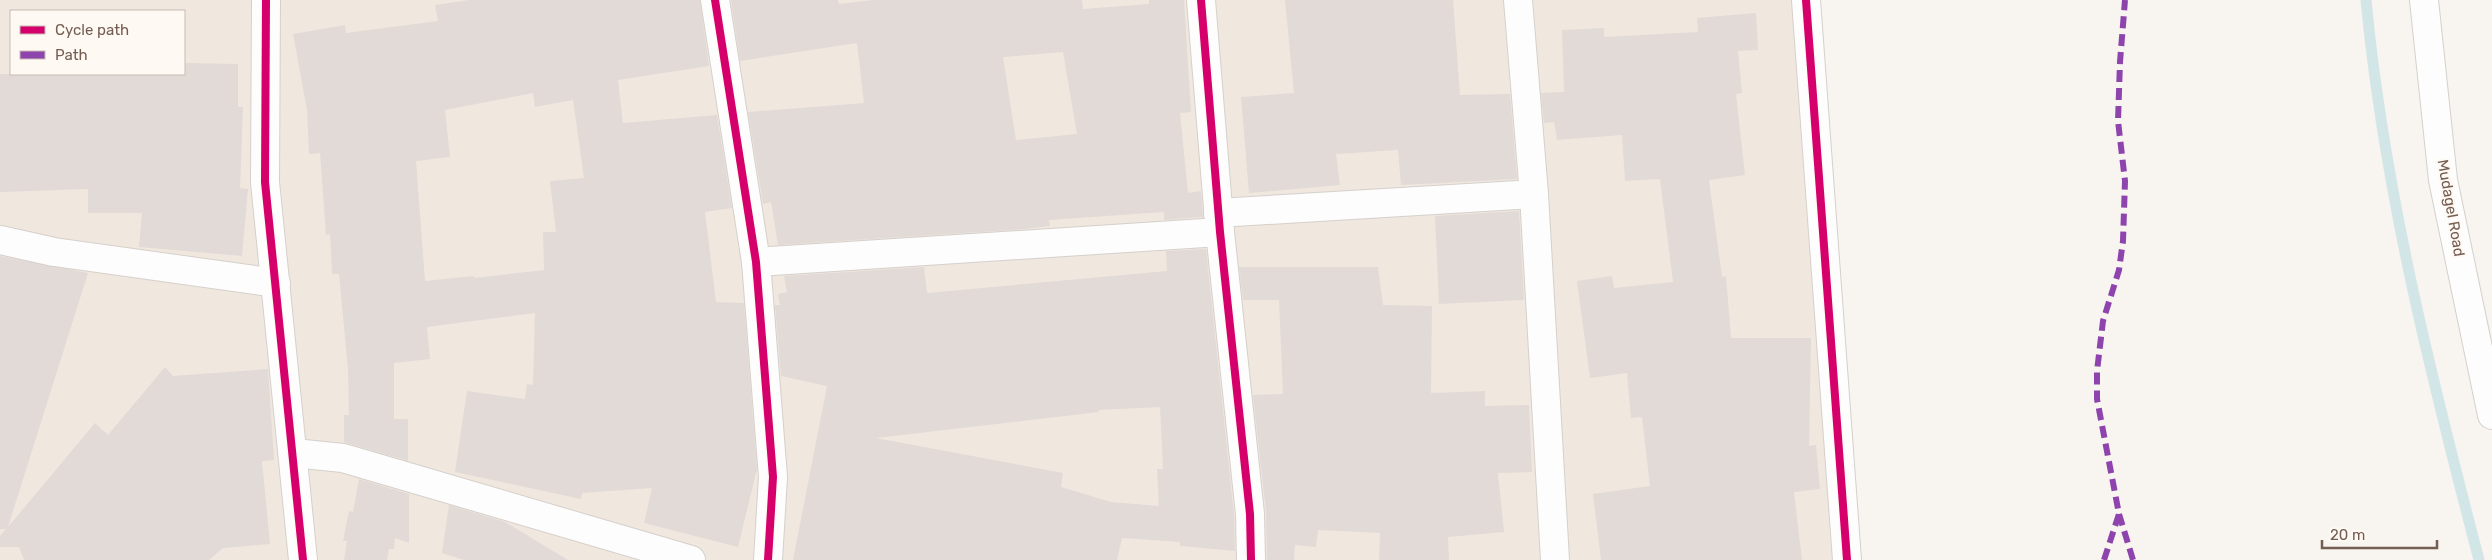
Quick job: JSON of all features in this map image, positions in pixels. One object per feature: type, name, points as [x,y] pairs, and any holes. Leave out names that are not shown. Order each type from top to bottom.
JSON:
[{"type":"street","points":[[266,0],[265,182],[294,453],[303,560]]},
{"type":"street","points":[[715,0],[756,262],[773,477],[768,560]]},
{"type":"street","points":[[1201,0],[1219,223],[1250,514],[1251,560]]},
{"type":"street","points":[[1518,0],[1534,194],[1555,560]]},
{"type":"street","points":[[1806,0],[1847,560]]},
{"type":"street","name":"Mudagel Road","points":[[2424,0],[2443,180],[2492,415]]},
{"type":"street","points":[[756,262],[1534,194]]},
{"type":"street","points":[[0,240],[54,252],[276,283]]},
{"type":"street","points":[[294,453],[343,458],[691,560]]},
{"type":"shaded area","points":[[0,0],[1809,0],[1840,560],[0,560]]},
{"type":"building","points":[[469,0],[700,0],[709,66],[618,80],[623,123],[717,115],[732,208],[705,212],[716,302],[744,303],[757,469],[738,547],[644,523],[652,488],[582,493],[581,499],[455,472],[467,391],[525,399],[527,384],[533,385],[535,313],[427,327],[430,359],[394,363],[394,419],[408,419],[408,461],[344,442],[344,415],[349,415],[348,369],[339,274],[332,274],[330,234],[326,235],[320,153],[309,154],[307,110],[293,34],[345,25],[346,33],[438,21],[435,5]],"holes":[[[533,93],[535,107],[573,100],[584,178],[550,181],[556,232],[543,232],[544,270],[474,278],[474,276],[425,281],[416,161],[450,157],[445,110]]]},
{"type":"building","points":[[731,0],[838,0],[839,4],[874,0],[1082,0],[1083,9],[1149,4],[1149,0],[1184,0],[1191,112],[1180,113],[1188,193],[1201,191],[1203,217],[1164,220],[1164,212],[1049,220],[1050,226],[1025,229],[778,245],[771,202],[763,204],[748,112],[864,103],[857,43],[740,61]],"holes":[[[1063,52],[1077,134],[1016,140],[1003,57]]]},
{"type":"building","points":[[1285,0],[1453,0],[1460,95],[1510,94],[1517,179],[1401,185],[1398,150],[1336,154],[1340,185],[1249,193],[1241,97],[1294,93]]},
{"type":"building","points":[[1756,13],[1758,50],[1738,51],[1742,93],[1736,94],[1745,175],[1709,180],[1722,277],[1726,276],[1731,338],[1811,338],[1809,446],[1816,445],[1820,489],[1794,492],[1802,560],[1601,560],[1593,494],[1650,486],[1642,417],[1631,418],[1627,373],[1590,378],[1577,281],[1612,276],[1614,288],[1673,282],[1660,179],[1625,181],[1622,135],[1557,140],[1554,122],[1544,123],[1541,93],[1564,92],[1562,30],[1604,28],[1604,37],[1698,32],[1697,18]]},
{"type":"building","points":[[185,63],[238,64],[238,107],[243,107],[240,188],[248,189],[242,256],[139,247],[142,213],[88,213],[88,189],[0,192],[0,74],[185,75]]},
{"type":"building","points":[[1519,211],[1524,300],[1439,304],[1435,216]]},
{"type":"building","points":[[1206,249],[1234,515],[1235,551],[1180,546],[1180,542],[1122,538],[1117,560],[793,560],[827,386],[781,376],[775,305],[780,305],[778,294],[787,292],[784,276],[924,267],[927,293],[1167,271],[1166,251]],"holes":[[[1160,407],[1163,469],[1157,469],[1159,506],[1111,502],[1061,487],[1063,473],[876,438],[1099,412],[1098,410]]]},
{"type":"building","points":[[0,256],[88,273],[8,527],[95,423],[108,435],[165,367],[173,376],[268,369],[274,460],[262,461],[270,544],[223,548],[209,560],[24,560],[19,547],[0,547],[0,536],[6,529],[0,529]]},
{"type":"building","points":[[1239,267],[1378,267],[1383,305],[1432,306],[1431,393],[1485,391],[1485,406],[1529,405],[1532,472],[1498,473],[1504,532],[1448,537],[1449,560],[1379,560],[1380,533],[1318,530],[1316,547],[1295,545],[1294,560],[1267,560],[1266,512],[1253,395],[1283,394],[1279,300],[1243,300]]},
{"type":"building","points":[[359,479],[409,494],[409,543],[395,538],[394,549],[389,549],[387,560],[344,560],[347,541],[343,541],[349,511],[353,512]]},
{"type":"building","points":[[449,505],[505,522],[568,560],[464,560],[442,553]]},
{"type":"waterway","points":[[2366,0],[2384,142],[2411,282],[2479,560]]},
{"type":"marked path","points":[[2104,560],[2119,514],[2097,399],[2097,371],[2103,321],[2119,270],[2123,241],[2125,181],[2118,121],[2125,0]]},
{"type":"marked path","points":[[2119,514],[2133,560]]},
{"type":"cycle path","points":[[266,0],[265,182],[303,560]]},
{"type":"cycle path","points":[[715,0],[756,262],[773,477],[768,560]]},
{"type":"cycle path","points":[[1201,0],[1220,232],[1250,514],[1251,560]]},
{"type":"cycle path","points":[[1806,0],[1847,560]]}]
